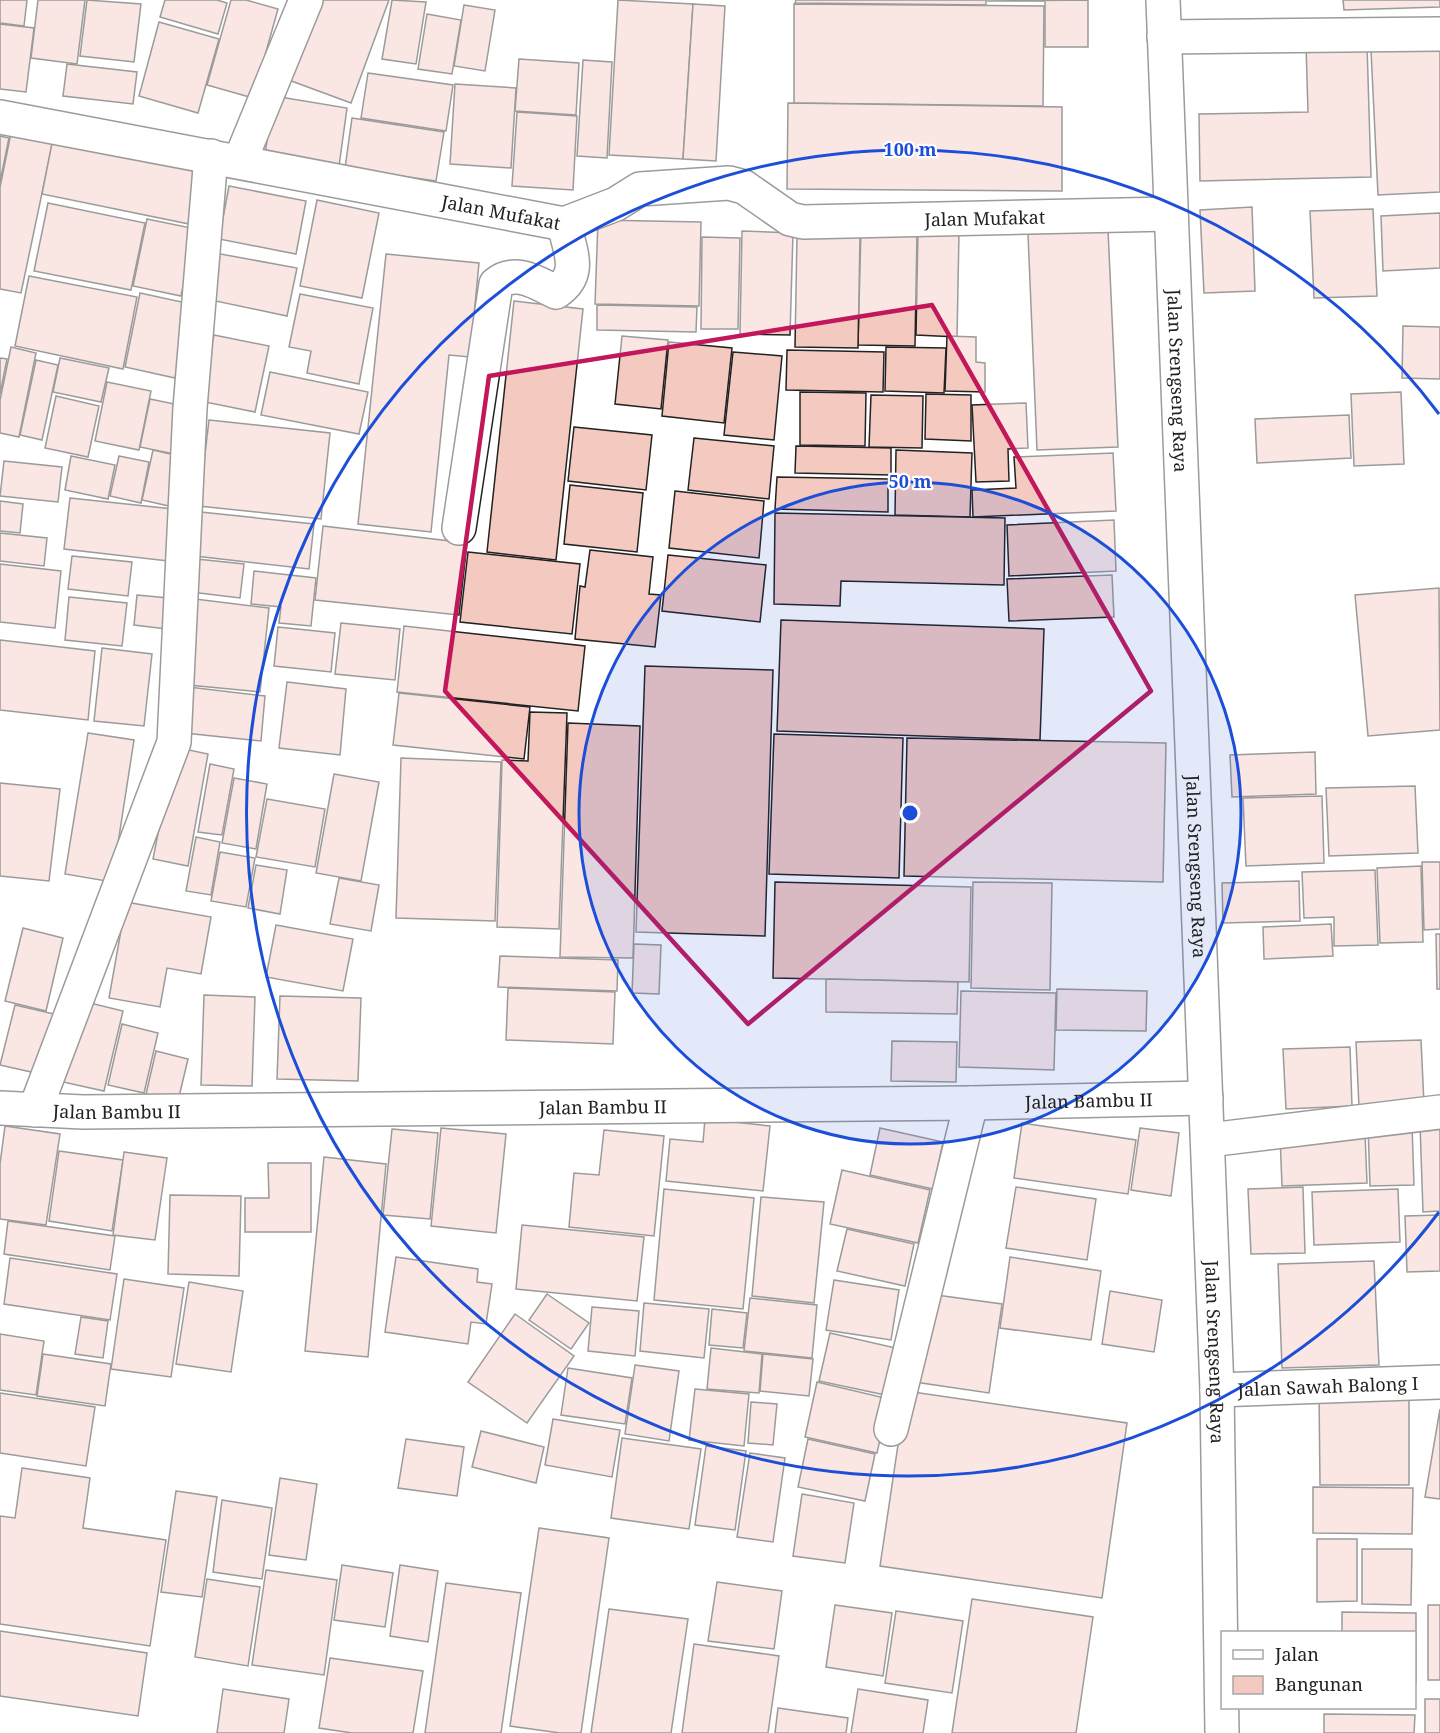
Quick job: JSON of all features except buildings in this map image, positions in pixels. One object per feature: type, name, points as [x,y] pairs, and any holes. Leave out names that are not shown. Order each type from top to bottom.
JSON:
[{"type":"street","points":[[35,1110],[174,742],[190,408],[226,158],[306,0]]},
{"type":"street","name":"Jalan Srengseng Raya","points":[[1164,0],[1170,214],[1209,1140],[1217,1390],[1221,1664]]},
{"type":"street","points":[[1164,37],[1440,34]]},
{"type":"street","name":"Jalan Mufakat","points":[[0,117],[226,158],[564,224],[616,204],[640,189],[729,183],[744,187],[782,214],[803,222],[1170,214]]},
{"type":"street","points":[[459,528],[496,284],[507,278],[523,277],[556,292],[568,284],[573,273],[564,224]]},
{"type":"street","name":"Jalan Bambu II","points":[[1,1112],[971,1103],[1206,1098]]},
{"type":"street","points":[[891,1429],[971,1103]]},
{"type":"street","points":[[1209,1140],[1440,1112]]},
{"type":"street","name":"Jalan Sawah Balong I","points":[[1217,1390],[1440,1382]]},
{"type":"street","name":"Jalan Srengseng Raya","points":[[1222,1709],[1222,1733]]},
{"type":"highlighted area","points":[[932,305],[1151,691],[748,1024],[445,691],[489,376]]}]
